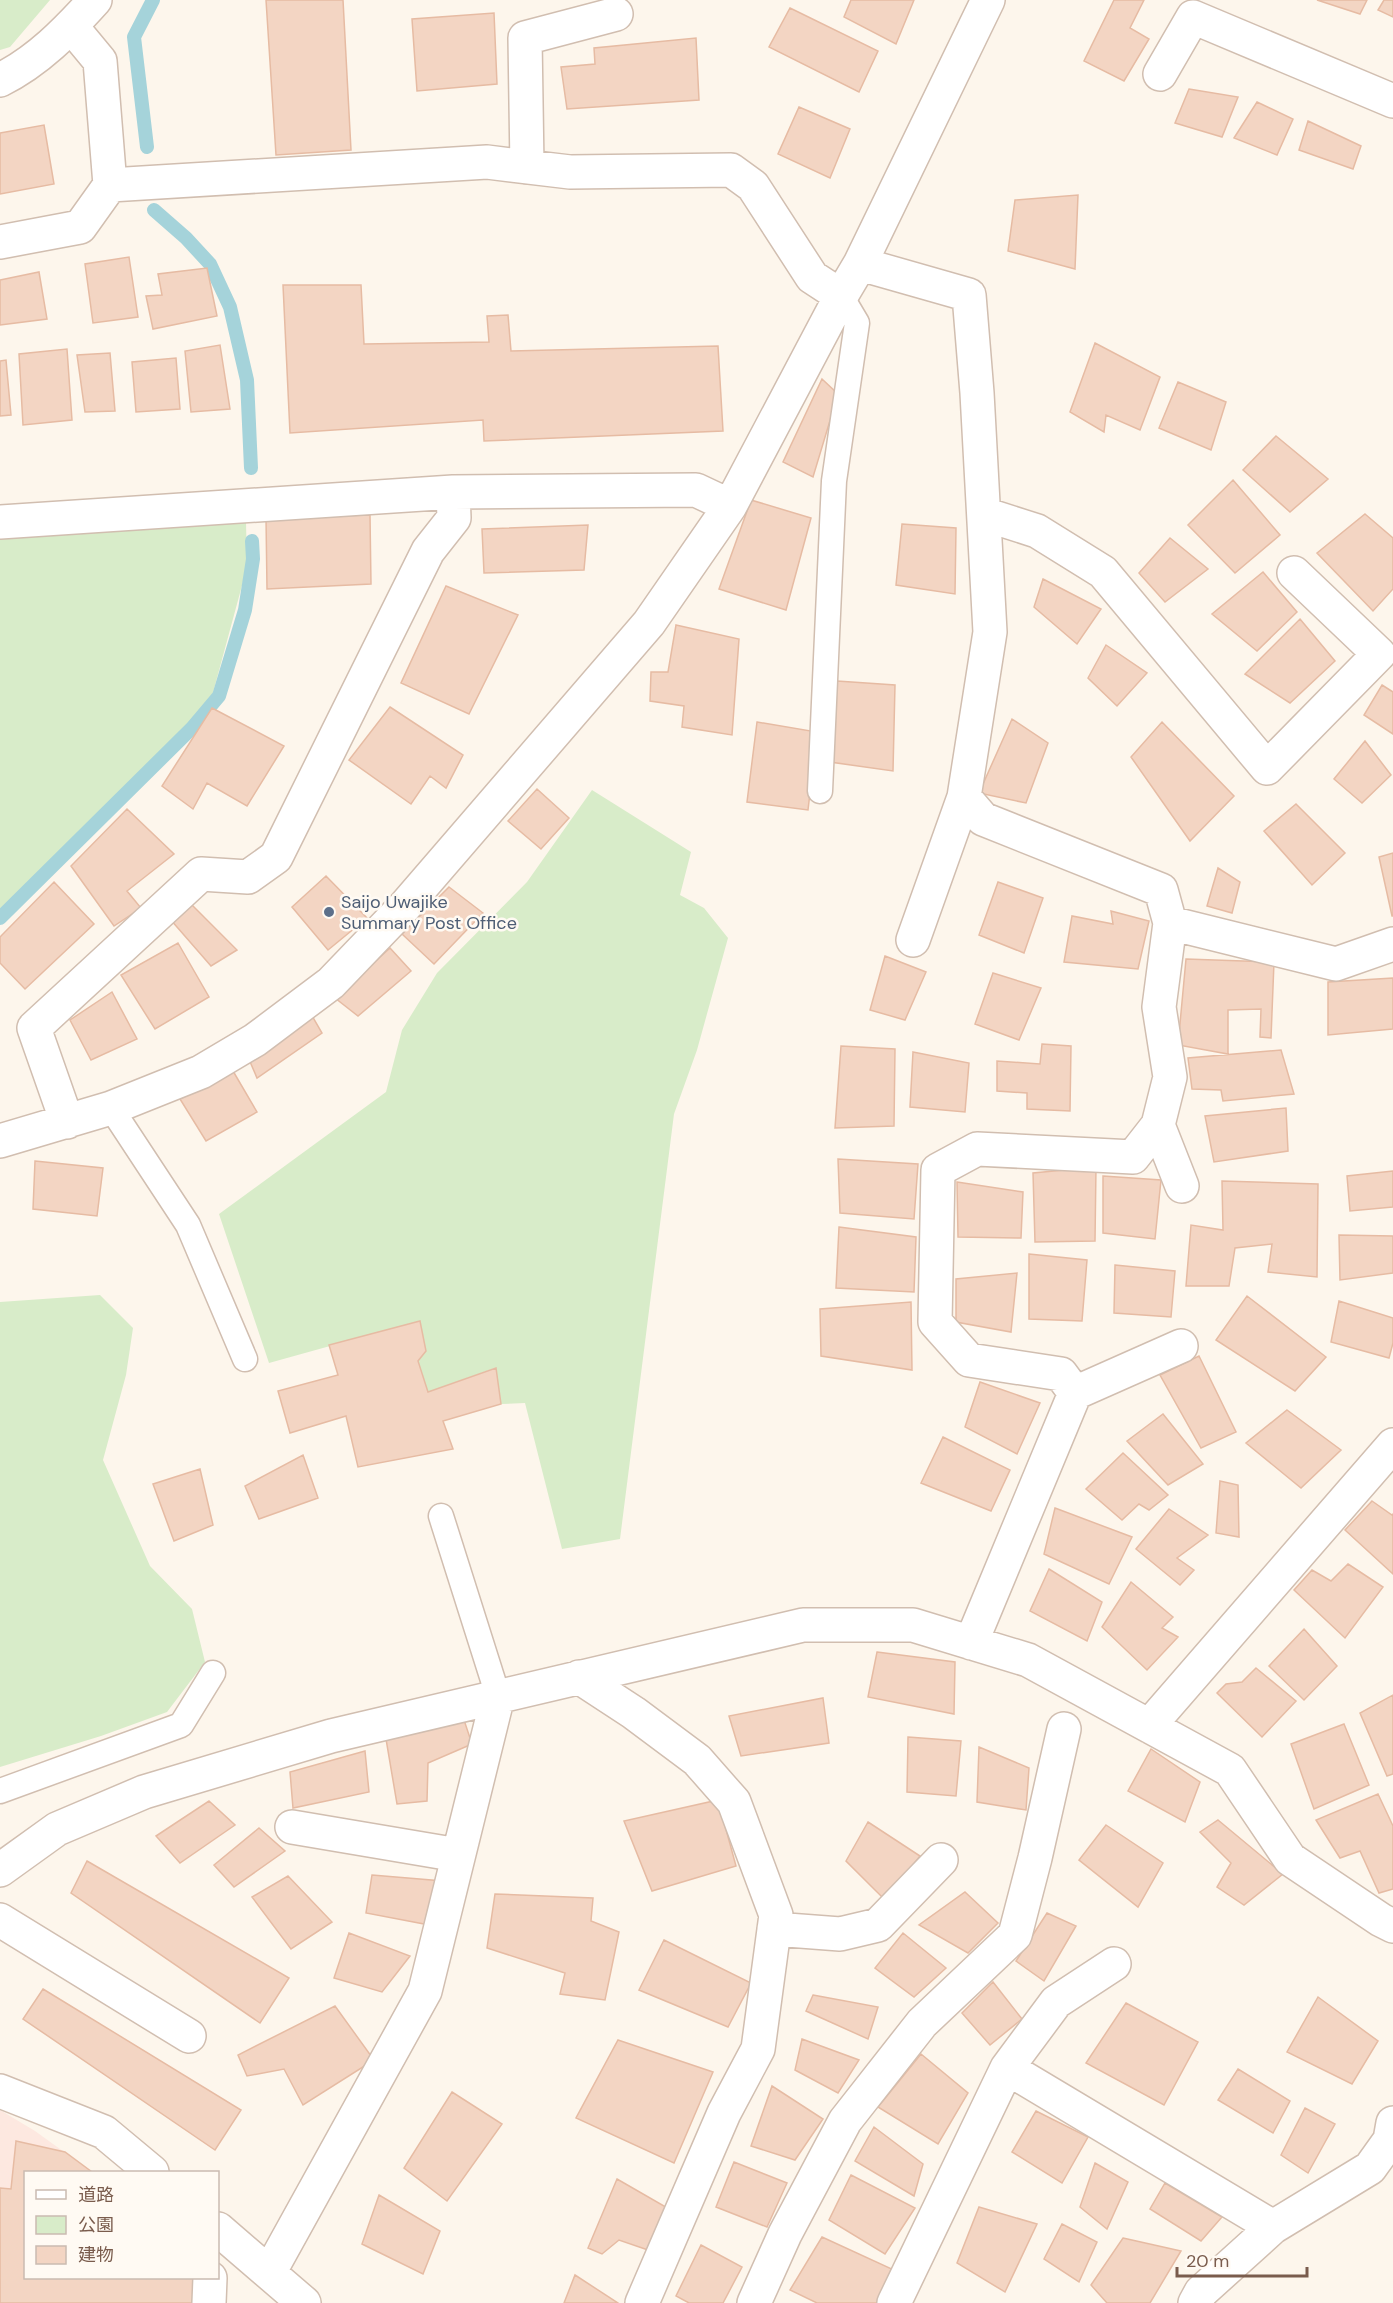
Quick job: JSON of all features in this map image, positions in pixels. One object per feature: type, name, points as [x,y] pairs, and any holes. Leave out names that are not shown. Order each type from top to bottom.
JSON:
[{"type":"street","points":[[0,80],[24,68],[71,26],[94,0]]},
{"type":"street","points":[[0,1141],[111,1108],[201,1072],[255,1040],[331,983],[405,906],[649,623],[730,506],[860,264],[988,0]]},
{"type":"street","points":[[527,167],[525,38],[616,14]]},
{"type":"street","points":[[1160,74],[1193,17],[1393,100]]},
{"type":"street","points":[[0,242],[80,227],[110,185],[100,61],[71,26]]},
{"type":"street","points":[[110,185],[487,162],[570,172],[731,170],[753,186],[812,277],[841,296]]},
{"type":"street","points":[[860,264],[969,295],[990,632],[964,797],[913,940]]},
{"type":"street","points":[[0,522],[453,492],[696,490],[730,506]]},
{"type":"street","points":[[67,1122],[34,1028],[201,874],[248,877],[276,857],[428,551],[454,518],[453,492]]},
{"type":"street","points":[[984,514],[1037,531],[1103,572],[1267,768],[1386,659],[1294,573]]},
{"type":"street","points":[[964,797],[983,819],[1161,890],[1170,923],[1159,1007],[1170,1077],[1158,1125],[1133,1157],[977,1149],[938,1170],[935,1322],[969,1360],[1061,1374],[1075,1394]]},
{"type":"street","points":[[1170,923],[1336,964],[1393,944]]},
{"type":"street","points":[[1158,1125],[1182,1186]]},
{"type":"street","points":[[971,1643],[1075,1394],[1181,1346]]},
{"type":"street","points":[[1149,1726],[1393,1444]]},
{"type":"street","points":[[0,1870],[57,1829],[144,1792],[331,1736],[803,1625],[913,1625],[1028,1660],[1230,1770],[1290,1859],[1393,1926]]},
{"type":"street","points":[[579,1677],[634,1713],[697,1760],[734,1802],[776,1915],[758,2049],[724,2113],[642,2303]]},
{"type":"street","points":[[269,2273],[425,1991],[498,1696]]},
{"type":"street","points":[[754,2303],[785,2234],[845,2121],[922,2023],[1015,1935],[1064,1729]]},
{"type":"street","points":[[292,1827],[458,1855]]},
{"type":"street","points":[[774,1929],[840,1934],[878,1925],[941,1860]]},
{"type":"street","points":[[0,1920],[189,2036]]},
{"type":"street","points":[[894,2303],[1007,2068],[1056,2002],[1114,1964]]},
{"type":"street","points":[[1007,2068],[1273,2228]]},
{"type":"street","points":[[0,2091],[104,2132],[151,2171]]},
{"type":"street","points":[[1195,2303],[1201,2292],[1273,2228],[1370,2168],[1390,2140],[1393,2123]]},
{"type":"street","points":[[219,2231],[304,2303]]},
{"type":"street","points":[[209,2303],[210,2279]]},
{"type":"lane","points":[[820,791],[834,481],[858,323],[841,296]]},
{"type":"lane","points":[[111,1108],[188,1225],[245,1359]]},
{"type":"lane","points":[[441,1516],[498,1696]]},
{"type":"lane","points":[[0,1791],[182,1725],[213,1673]]},
{"type":"shaded area","points":[[0,2110],[35,2131],[91,2171],[24,2171],[24,2279],[195,2279],[0,2303]]},
{"type":"green space","points":[[0,0],[50,0],[10,47],[0,50]]},
{"type":"green space","points":[[246,522],[247,567],[211,700],[0,912],[0,539]]},
{"type":"green space","points":[[592,790],[691,852],[680,895],[704,908],[728,938],[697,1050],[674,1114],[620,1539],[562,1549],[525,1403],[501,1404],[495,1368],[428,1392],[418,1361],[426,1351],[420,1321],[269,1363],[219,1214],[386,1092],[402,1030],[437,973],[527,882]]},
{"type":"green space","points":[[100,1295],[133,1328],[126,1375],[103,1460],[150,1566],[192,1609],[205,1662],[167,1712],[101,1736],[0,1767],[0,1302]]},
{"type":"building","points":[[266,0],[343,0],[351,150],[276,155]]},
{"type":"building","points":[[851,0],[914,0],[896,44],[844,17]]},
{"type":"building","points":[[1114,0],[1144,0],[1130,28],[1149,39],[1124,81],[1084,61]]},
{"type":"building","points":[[1317,0],[1367,0],[1360,14]]},
{"type":"building","points":[[1384,0],[1393,0],[1393,17],[1378,10]]},
{"type":"building","points":[[790,8],[878,51],[859,92],[769,47]]},
{"type":"building","points":[[494,13],[497,84],[417,91],[412,19]]},
{"type":"building","points":[[696,38],[699,100],[567,109],[561,67],[595,64],[594,48]]},
{"type":"building","points":[[1189,89],[1238,97],[1222,137],[1175,123]]},
{"type":"building","points":[[1257,102],[1293,119],[1277,155],[1234,138]]},
{"type":"building","points":[[799,107],[850,129],[830,178],[778,154]]},
{"type":"building","points":[[1308,121],[1361,146],[1353,169],[1299,150]]},
{"type":"building","points":[[44,125],[54,184],[0,194],[0,133]]},
{"type":"building","points":[[1078,195],[1075,269],[1008,251],[1015,200]]},
{"type":"building","points":[[129,257],[138,317],[93,323],[85,264]]},
{"type":"building","points":[[207,268],[217,316],[153,329],[146,296],[162,295],[158,274]]},
{"type":"building","points":[[39,272],[47,319],[0,325],[0,280]]},
{"type":"building","points":[[283,285],[361,285],[364,344],[489,342],[487,316],[508,315],[511,351],[718,346],[723,431],[484,441],[483,420],[290,433]]},
{"type":"building","points":[[1095,343],[1160,377],[1140,430],[1106,415],[1104,432],[1070,412]]},
{"type":"building","points":[[220,345],[230,409],[191,412],[185,351]]},
{"type":"building","points":[[67,349],[72,420],[23,425],[19,354]]},
{"type":"building","points":[[110,353],[115,411],[85,412],[77,355]]},
{"type":"building","points":[[176,358],[180,409],[136,412],[132,362]]},
{"type":"building","points":[[6,360],[11,415],[0,416],[0,361]]},
{"type":"building","points":[[822,379],[838,394],[813,477],[783,462]]},
{"type":"building","points":[[1178,382],[1226,402],[1211,450],[1159,428]]},
{"type":"building","points":[[1276,436],[1328,479],[1290,512],[1243,470]]},
{"type":"building","points":[[1233,480],[1280,535],[1235,573],[1188,525]]},
{"type":"building","points":[[751,500],[811,518],[786,610],[719,589]]},
{"type":"building","points":[[1365,514],[1393,538],[1393,589],[1373,611],[1317,553]]},
{"type":"building","points":[[370,515],[371,584],[267,589],[266,518]]},
{"type":"building","points":[[902,524],[956,528],[955,594],[896,585]]},
{"type":"building","points":[[588,525],[584,570],[484,573],[482,529]]},
{"type":"building","points":[[1170,538],[1208,569],[1165,602],[1139,573]]},
{"type":"building","points":[[1263,572],[1297,612],[1257,651],[1212,614]]},
{"type":"building","points":[[1043,579],[1101,609],[1077,644],[1034,607]]},
{"type":"building","points":[[446,586],[518,615],[469,714],[401,683]]},
{"type":"building","points":[[1300,619],[1335,661],[1290,703],[1245,674]]},
{"type":"building","points":[[676,625],[739,639],[732,735],[682,727],[684,706],[650,701],[651,672],[668,672]]},
{"type":"building","points":[[1106,645],[1147,673],[1117,706],[1088,678]]},
{"type":"building","points":[[837,681],[895,685],[893,771],[830,762]]},
{"type":"building","points":[[1382,685],[1393,692],[1393,734],[1364,715]]},
{"type":"building","points":[[390,707],[463,755],[446,788],[430,776],[411,804],[349,760]]},
{"type":"building","points":[[212,708],[284,746],[247,806],[207,783],[193,809],[162,786]]},
{"type":"building","points":[[1012,719],[1048,743],[1026,803],[979,793]]},
{"type":"building","points":[[757,722],[817,732],[808,810],[747,802]]},
{"type":"building","points":[[1162,722],[1234,796],[1190,841],[1131,757]]},
{"type":"building","points":[[1365,741],[1391,775],[1362,803],[1334,779]]},
{"type":"building","points":[[537,789],[569,818],[541,849],[508,821]]},
{"type":"building","points":[[1296,804],[1345,853],[1312,885],[1264,831]]},
{"type":"building","points":[[127,809],[174,854],[127,891],[141,908],[114,926],[71,866]]},
{"type":"building","points":[[1393,853],[1393,916],[1392,916],[1379,857]]},
{"type":"building","points":[[1218,868],[1240,882],[1232,913],[1207,906]]},
{"type":"building","name":"Saijo Uwajike Summary Post Office","points":[[326,876],[367,918],[328,950],[292,907]]},
{"type":"building","points":[[54,882],[94,924],[25,989],[0,963],[0,937]]},
{"type":"building","points":[[998,882],[1043,898],[1024,953],[979,935]]},
{"type":"building","points":[[449,887],[483,913],[434,964],[402,934]]},
{"type":"building","points":[[186,899],[237,950],[211,966],[170,919]]},
{"type":"building","points":[[1111,911],[1149,921],[1138,969],[1064,962],[1072,916],[1113,924]]},
{"type":"building","points":[[178,943],[209,997],[155,1029],[121,975]]},
{"type":"building","points":[[390,948],[411,971],[358,1016],[335,998]]},
{"type":"building","points":[[885,956],[926,972],[905,1020],[870,1010]]},
{"type":"building","points":[[1186,959],[1274,962],[1271,1038],[1260,1037],[1261,1009],[1228,1010],[1228,1054],[1178,1045]]},
{"type":"building","points":[[993,973],[1041,988],[1019,1040],[975,1024]]},
{"type":"building","points":[[1393,978],[1393,1029],[1328,1035],[1328,982]]},
{"type":"building","points":[[112,992],[137,1039],[91,1060],[70,1020]]},
{"type":"building","points":[[311,1014],[322,1033],[257,1078],[248,1057]]},
{"type":"building","points":[[1042,1044],[1071,1046],[1070,1111],[1027,1109],[1027,1093],[997,1091],[997,1061],[1040,1064]]},
{"type":"building","points":[[841,1046],[895,1049],[894,1126],[835,1128]]},
{"type":"building","points":[[1281,1050],[1294,1094],[1223,1101],[1221,1090],[1192,1089],[1188,1058]]},
{"type":"building","points":[[913,1052],[969,1063],[965,1112],[910,1107]]},
{"type":"building","points":[[233,1071],[257,1112],[206,1141],[180,1099]]},
{"type":"building","points":[[1286,1108],[1288,1151],[1214,1162],[1205,1116]]},
{"type":"building","points":[[838,1159],[918,1164],[914,1219],[840,1213]]},
{"type":"building","points":[[35,1161],[103,1168],[97,1216],[33,1209]]},
{"type":"building","points":[[1096,1167],[1095,1241],[1035,1242],[1033,1173]]},
{"type":"building","points":[[1393,1171],[1393,1207],[1350,1211],[1347,1176]]},
{"type":"building","points":[[1103,1176],[1161,1180],[1155,1239],[1103,1233]]},
{"type":"building","points":[[1222,1181],[1318,1184],[1317,1277],[1268,1272],[1272,1244],[1235,1248],[1229,1286],[1186,1286],[1191,1225],[1223,1230]]},
{"type":"building","points":[[957,1182],[1023,1192],[1021,1238],[958,1237]]},
{"type":"building","points":[[839,1227],[916,1237],[914,1292],[836,1288]]},
{"type":"building","points":[[1339,1235],[1393,1236],[1393,1273],[1340,1280]]},
{"type":"building","points":[[1029,1254],[1087,1260],[1082,1321],[1029,1319]]},
{"type":"building","points":[[1115,1265],[1175,1271],[1171,1317],[1114,1313]]},
{"type":"building","points":[[1017,1273],[1011,1332],[956,1322],[956,1279]]},
{"type":"building","points":[[1247,1296],[1326,1357],[1295,1391],[1216,1340]]},
{"type":"building","points":[[1339,1301],[1393,1318],[1393,1343],[1389,1358],[1331,1342]]},
{"type":"building","points":[[911,1302],[912,1370],[821,1356],[820,1309]]},
{"type":"building","points":[[420,1321],[426,1351],[418,1361],[428,1392],[496,1368],[501,1404],[443,1421],[453,1449],[358,1467],[346,1416],[290,1433],[278,1391],[338,1375],[329,1345]]},
{"type":"building","points":[[1199,1356],[1236,1432],[1201,1448],[1160,1375]]},
{"type":"building","points":[[980,1382],[1040,1403],[1017,1454],[965,1427]]},
{"type":"building","points":[[1287,1410],[1341,1450],[1301,1488],[1246,1443]]},
{"type":"building","points":[[1163,1414],[1203,1464],[1168,1485],[1127,1441]]},
{"type":"building","points":[[943,1437],[1010,1470],[991,1511],[921,1483]]},
{"type":"building","points":[[1123,1453],[1168,1495],[1149,1510],[1139,1504],[1122,1520],[1086,1489]]},
{"type":"building","points":[[303,1455],[318,1498],[259,1519],[245,1486]]},
{"type":"building","points":[[200,1469],[213,1525],[174,1541],[153,1484]]},
{"type":"building","points":[[1220,1481],[1238,1485],[1239,1537],[1216,1533]]},
{"type":"building","points":[[1372,1501],[1393,1514],[1393,1574],[1345,1530]]},
{"type":"building","points":[[1055,1508],[1132,1537],[1109,1584],[1044,1554]]},
{"type":"building","points":[[1169,1509],[1208,1535],[1177,1558],[1194,1570],[1180,1585],[1136,1549]]},
{"type":"building","points":[[1348,1564],[1383,1587],[1345,1638],[1294,1590],[1312,1570],[1331,1581]]},
{"type":"building","points":[[1049,1569],[1102,1602],[1087,1641],[1030,1611]]},
{"type":"building","points":[[1131,1582],[1173,1617],[1162,1628],[1178,1637],[1147,1670],[1102,1627]]},
{"type":"building","points":[[1304,1629],[1337,1666],[1304,1700],[1269,1666]]},
{"type":"building","points":[[877,1652],[955,1662],[954,1714],[868,1697]]},
{"type":"building","points":[[1256,1668],[1296,1701],[1262,1737],[1217,1693],[1226,1684],[1242,1682]]},
{"type":"building","points":[[1393,1695],[1393,1774],[1387,1776],[1360,1713]]},
{"type":"building","points":[[823,1698],[829,1743],[741,1756],[729,1716]]},
{"type":"building","points":[[464,1720],[472,1744],[428,1763],[427,1801],[397,1804],[386,1739]]},
{"type":"building","points":[[1344,1724],[1369,1785],[1314,1809],[1291,1744]]},
{"type":"building","points":[[908,1737],[961,1741],[956,1796],[907,1792]]},
{"type":"building","points":[[979,1747],[1029,1768],[1026,1810],[977,1802]]},
{"type":"building","points":[[1151,1749],[1200,1782],[1185,1822],[1128,1791]]},
{"type":"building","points":[[365,1751],[369,1792],[293,1808],[290,1772]]},
{"type":"building","points":[[1378,1794],[1393,1826],[1393,1889],[1379,1893],[1360,1851],[1340,1858],[1316,1820]]},
{"type":"building","points":[[718,1800],[736,1866],[652,1891],[624,1821]]},
{"type":"building","points":[[209,1801],[235,1825],[180,1863],[156,1836]]},
{"type":"building","points":[[1218,1820],[1283,1874],[1244,1905],[1217,1887],[1231,1863],[1200,1832]]},
{"type":"building","points":[[868,1822],[920,1856],[885,1900],[846,1861]]},
{"type":"building","points":[[1106,1825],[1163,1863],[1138,1907],[1079,1860]]},
{"type":"building","points":[[259,1828],[285,1851],[234,1887],[214,1865]]},
{"type":"building","points":[[87,1861],[289,1978],[260,2023],[71,1893]]},
{"type":"building","points":[[372,1875],[443,1881],[440,1927],[366,1913]]},
{"type":"building","points":[[288,1876],[332,1922],[291,1949],[252,1897]]},
{"type":"building","points":[[965,1892],[998,1923],[968,1953],[919,1925]]},
{"type":"building","points":[[495,1894],[593,1898],[591,1921],[619,1932],[605,2000],[560,1994],[565,1973],[487,1948]]},
{"type":"building","points":[[1047,1913],[1076,1926],[1044,1981],[1016,1961]]},
{"type":"building","points":[[349,1933],[410,1956],[382,1992],[334,1978]]},
{"type":"building","points":[[903,1933],[946,1968],[914,1997],[875,1968]]},
{"type":"building","points":[[664,1940],[751,1983],[728,2027],[639,1990]]},
{"type":"building","points":[[993,1982],[1022,2019],[990,2045],[962,2013]]},
{"type":"building","points":[[43,1989],[241,2110],[215,2150],[23,2019]]},
{"type":"building","points":[[813,1995],[878,2007],[868,2039],[806,2011]]},
{"type":"building","points":[[1318,1997],[1378,2041],[1352,2084],[1287,2052]]},
{"type":"building","points":[[1126,2003],[1198,2042],[1164,2105],[1086,2063]]},
{"type":"building","points":[[335,2006],[374,2060],[303,2105],[284,2069],[247,2076],[238,2055]]},
{"type":"building","points":[[802,2039],[859,2060],[838,2093],[795,2070]]},
{"type":"building","points":[[618,2040],[713,2072],[674,2163],[576,2118]]},
{"type":"building","points":[[921,2054],[968,2093],[938,2144],[878,2107]]},
{"type":"building","points":[[1238,2069],[1290,2101],[1273,2133],[1218,2100]]},
{"type":"building","points":[[772,2086],[823,2119],[795,2160],[751,2146]]},
{"type":"building","points":[[452,2092],[502,2124],[447,2201],[404,2168]]},
{"type":"building","points":[[1305,2108],[1335,2124],[1308,2173],[1281,2155]]},
{"type":"building","points":[[1036,2111],[1088,2137],[1062,2183],[1012,2152]]},
{"type":"building","points":[[874,2127],[923,2164],[914,2196],[855,2161]]},
{"type":"building","points":[[16,2141],[65,2152],[91,2171],[24,2171],[24,2279],[203,2279],[202,2303],[0,2303],[0,2188],[11,2189]]},
{"type":"building","points":[[734,2162],[787,2183],[767,2227],[716,2207]]},
{"type":"building","points":[[1095,2163],[1128,2182],[1107,2229],[1080,2207]]},
{"type":"building","points":[[851,2175],[915,2208],[885,2254],[829,2220]]},
{"type":"building","points":[[617,2179],[671,2210],[651,2251],[619,2240],[602,2254],[588,2248]]},
{"type":"building","points":[[1165,2183],[1222,2217],[1201,2241],[1150,2209]]},
{"type":"building","points":[[379,2195],[440,2231],[423,2274],[362,2244]]},
{"type":"building","points":[[979,2207],[1037,2224],[1005,2292],[957,2263]]},
{"type":"building","points":[[1062,2224],[1097,2242],[1079,2282],[1044,2259]]},
{"type":"building","points":[[822,2237],[894,2270],[879,2303],[817,2303],[790,2290]]},
{"type":"building","points":[[1123,2238],[1181,2251],[1150,2303],[1107,2303],[1091,2285]]},
{"type":"building","points":[[701,2245],[742,2267],[723,2303],[689,2303],[676,2296]]},
{"type":"building","points":[[575,2275],[618,2303],[564,2303]]},
{"type":"waterway","points":[[147,147],[134,37],[153,0]]},
{"type":"waterway","points":[[154,210],[186,238],[210,264],[230,307],[247,380],[251,468]]},
{"type":"waterway","points":[[0,918],[192,728],[219,696],[245,610],[253,559],[252,541]]},
{"type":"place","name":"Saijo Uwajike Summary Post Office","points":[[329,912]]}]
